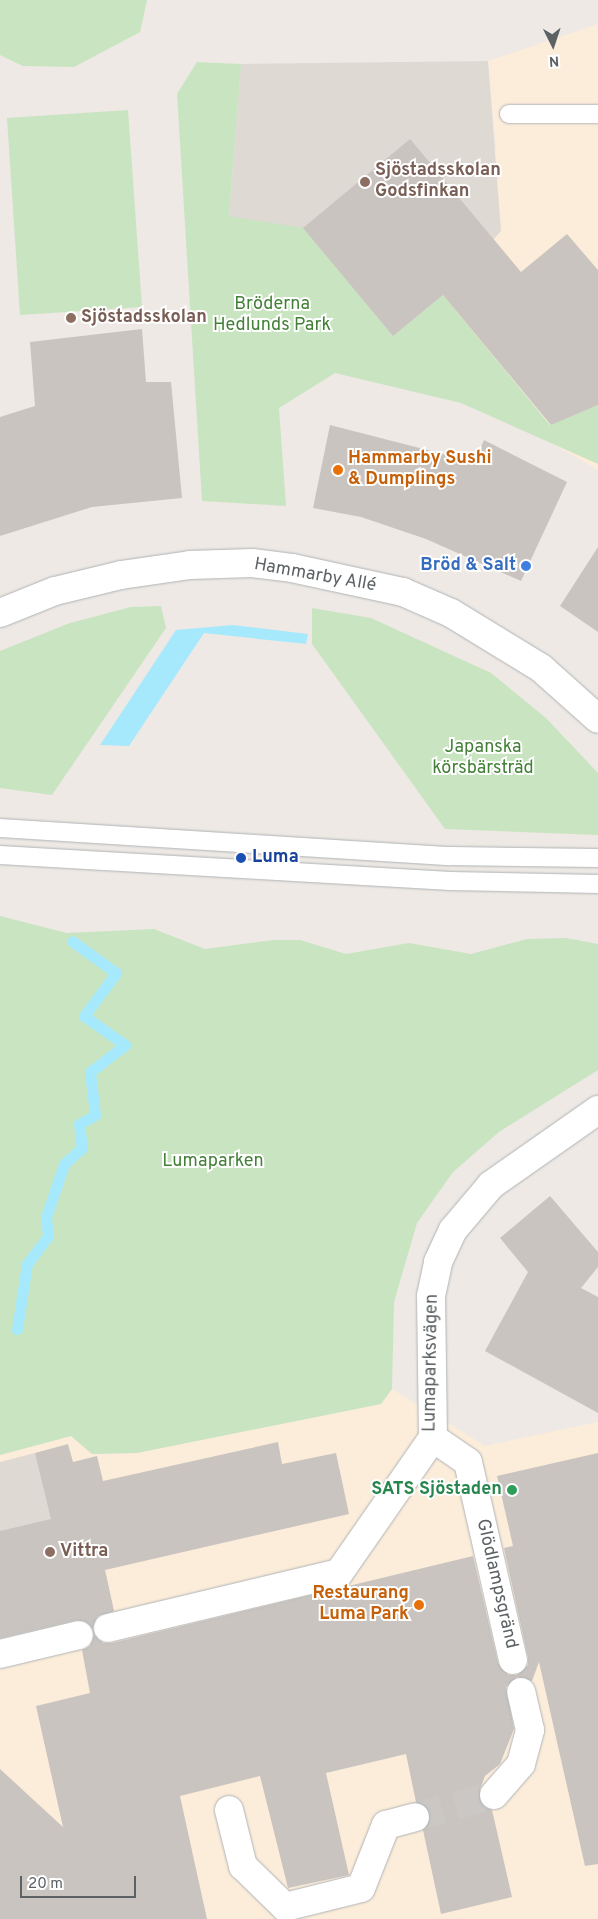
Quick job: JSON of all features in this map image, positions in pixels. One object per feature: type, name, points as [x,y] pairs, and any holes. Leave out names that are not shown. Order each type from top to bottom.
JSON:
[{"type":"street","name":"Hammarby Allé","points":[[0,613],[55,590],[121,575],[190,565],[252,563],[292,568],[403,592],[452,613],[541,668],[598,719]]},
{"type":"street","name":"Lumaparksvägen","points":[[108,1628],[339,1574],[433,1438],[432,1296],[438,1262],[453,1230],[490,1185],[598,1110]]},
{"type":"street","name":"Glödlampsgränd","points":[[433,1438],[468,1462],[514,1660]]},
{"type":"street","points":[[0,1654],[79,1635]]},
{"type":"street","points":[[494,1795],[521,1764],[530,1730],[521,1692]]},
{"type":"street","points":[[230,1810],[243,1866],[285,1906],[361,1888],[386,1825],[415,1817]]},
{"type":"lane","points":[[509,114],[598,114]]},
{"type":"lane","points":[[0,828],[410,854],[598,858]]},
{"type":"lane","points":[[0,855],[450,881],[598,884]]},
{"type":"shaded area","points":[[598,24],[598,470],[426,370],[443,295],[496,149],[488,61]]},
{"type":"shaded area","name":"Sjöstadsskolan Godsfinkan","points":[[488,61],[501,231],[443,295],[393,336],[229,216],[241,64]]},
{"type":"shaded area","points":[[392,1389],[485,1446],[598,1422],[598,1919],[0,1919],[0,1455],[71,1436],[92,1454],[137,1453],[381,1404]]},
{"type":"shaded area","name":"Vittra","points":[[35,1453],[95,1526],[114,1612],[0,1639],[0,1462]]},
{"type":"green space","points":[[0,0],[147,0],[140,32],[74,67],[23,66],[0,55]]},
{"type":"green space","name":"Bröderna Hedlunds Park","points":[[197,62],[241,64],[229,216],[303,228],[393,336],[443,295],[550,425],[598,405],[598,464],[461,403],[335,373],[279,408],[286,506],[202,501],[177,94]]},
{"type":"green space","points":[[128,110],[142,307],[20,315],[7,118]]},
{"type":"green space","points":[[161,606],[166,628],[52,795],[0,788],[0,651],[70,623],[131,607]]},
{"type":"green space","name":"Japanska körsbärsträd","points":[[312,608],[371,618],[491,673],[546,718],[598,773],[598,835],[445,829],[312,644]]},
{"type":"green space","name":"Lumaparken","points":[[0,916],[67,933],[154,929],[205,949],[273,940],[300,940],[346,954],[409,943],[471,954],[527,939],[566,938],[598,944],[598,1070],[499,1132],[453,1172],[417,1223],[394,1302],[392,1389],[381,1404],[137,1453],[92,1454],[71,1436],[0,1455]]},
{"type":"water","points":[[233,625],[308,634],[306,644],[204,633],[129,746],[100,745],[176,630]]},
{"type":"building","points":[[410,139],[521,272],[567,234],[598,270],[598,405],[551,425],[443,295],[393,336],[303,228]]},
{"type":"building","points":[[142,329],[146,382],[171,382],[182,498],[92,507],[0,536],[0,417],[35,406],[30,342]]},
{"type":"building","points":[[330,425],[474,462],[484,440],[567,482],[521,581],[426,539],[361,517],[313,508]]},
{"type":"building","points":[[598,547],[598,632],[560,606]]},
{"type":"building","points":[[550,1196],[598,1252],[598,1267],[581,1288],[598,1297],[598,1413],[485,1351],[528,1272],[500,1238]]},
{"type":"building","points":[[278,1442],[282,1464],[336,1453],[349,1514],[105,1570],[114,1611],[98,1616],[93,1629],[76,1620],[0,1638],[0,1531],[51,1519],[35,1453],[68,1444],[73,1462],[97,1456],[103,1481]]},
{"type":"building","points":[[598,1453],[598,1864],[585,1866],[539,1662],[532,1681],[517,1677],[506,1687],[514,1729],[500,1764],[485,1776],[479,1792],[483,1806],[492,1810],[512,1897],[441,1914],[423,1830],[430,1813],[416,1802],[406,1754],[326,1773],[349,1875],[288,1888],[260,1776],[180,1796],[207,1919],[0,1919],[0,1769],[63,1827],[36,1706],[90,1693],[82,1650],[90,1646],[94,1634],[103,1643],[112,1643],[473,1556],[498,1663],[508,1675],[517,1675],[528,1665],[528,1657],[504,1548],[513,1546],[497,1476]]},
{"type":"waterway","points":[[17,1329],[27,1264],[48,1236],[46,1217],[64,1164],[82,1148],[79,1124],[95,1115],[90,1072],[125,1045],[84,1016],[116,973],[72,941]]},
{"type":"tunnel","points":[[415,1817],[494,1795]]},
{"type":"place","name":"Sjöstadsskolan Godsfinkan","points":[[365,182]]},
{"type":"place","name":"Sjöstadsskolan","points":[[71,318]]},
{"type":"place","name":"Hammarby Sushi & Dumplings","points":[[338,470]]},
{"type":"place","name":"Bröd & Salt","points":[[526,566]]},
{"type":"place","name":"Luma","points":[[241,858]]},
{"type":"place","name":"SATS Sjöstaden","points":[[512,1490]]},
{"type":"place","name":"Vittra","points":[[50,1552]]},
{"type":"place","name":"Restaurang Luma Park","points":[[419,1605]]}]
